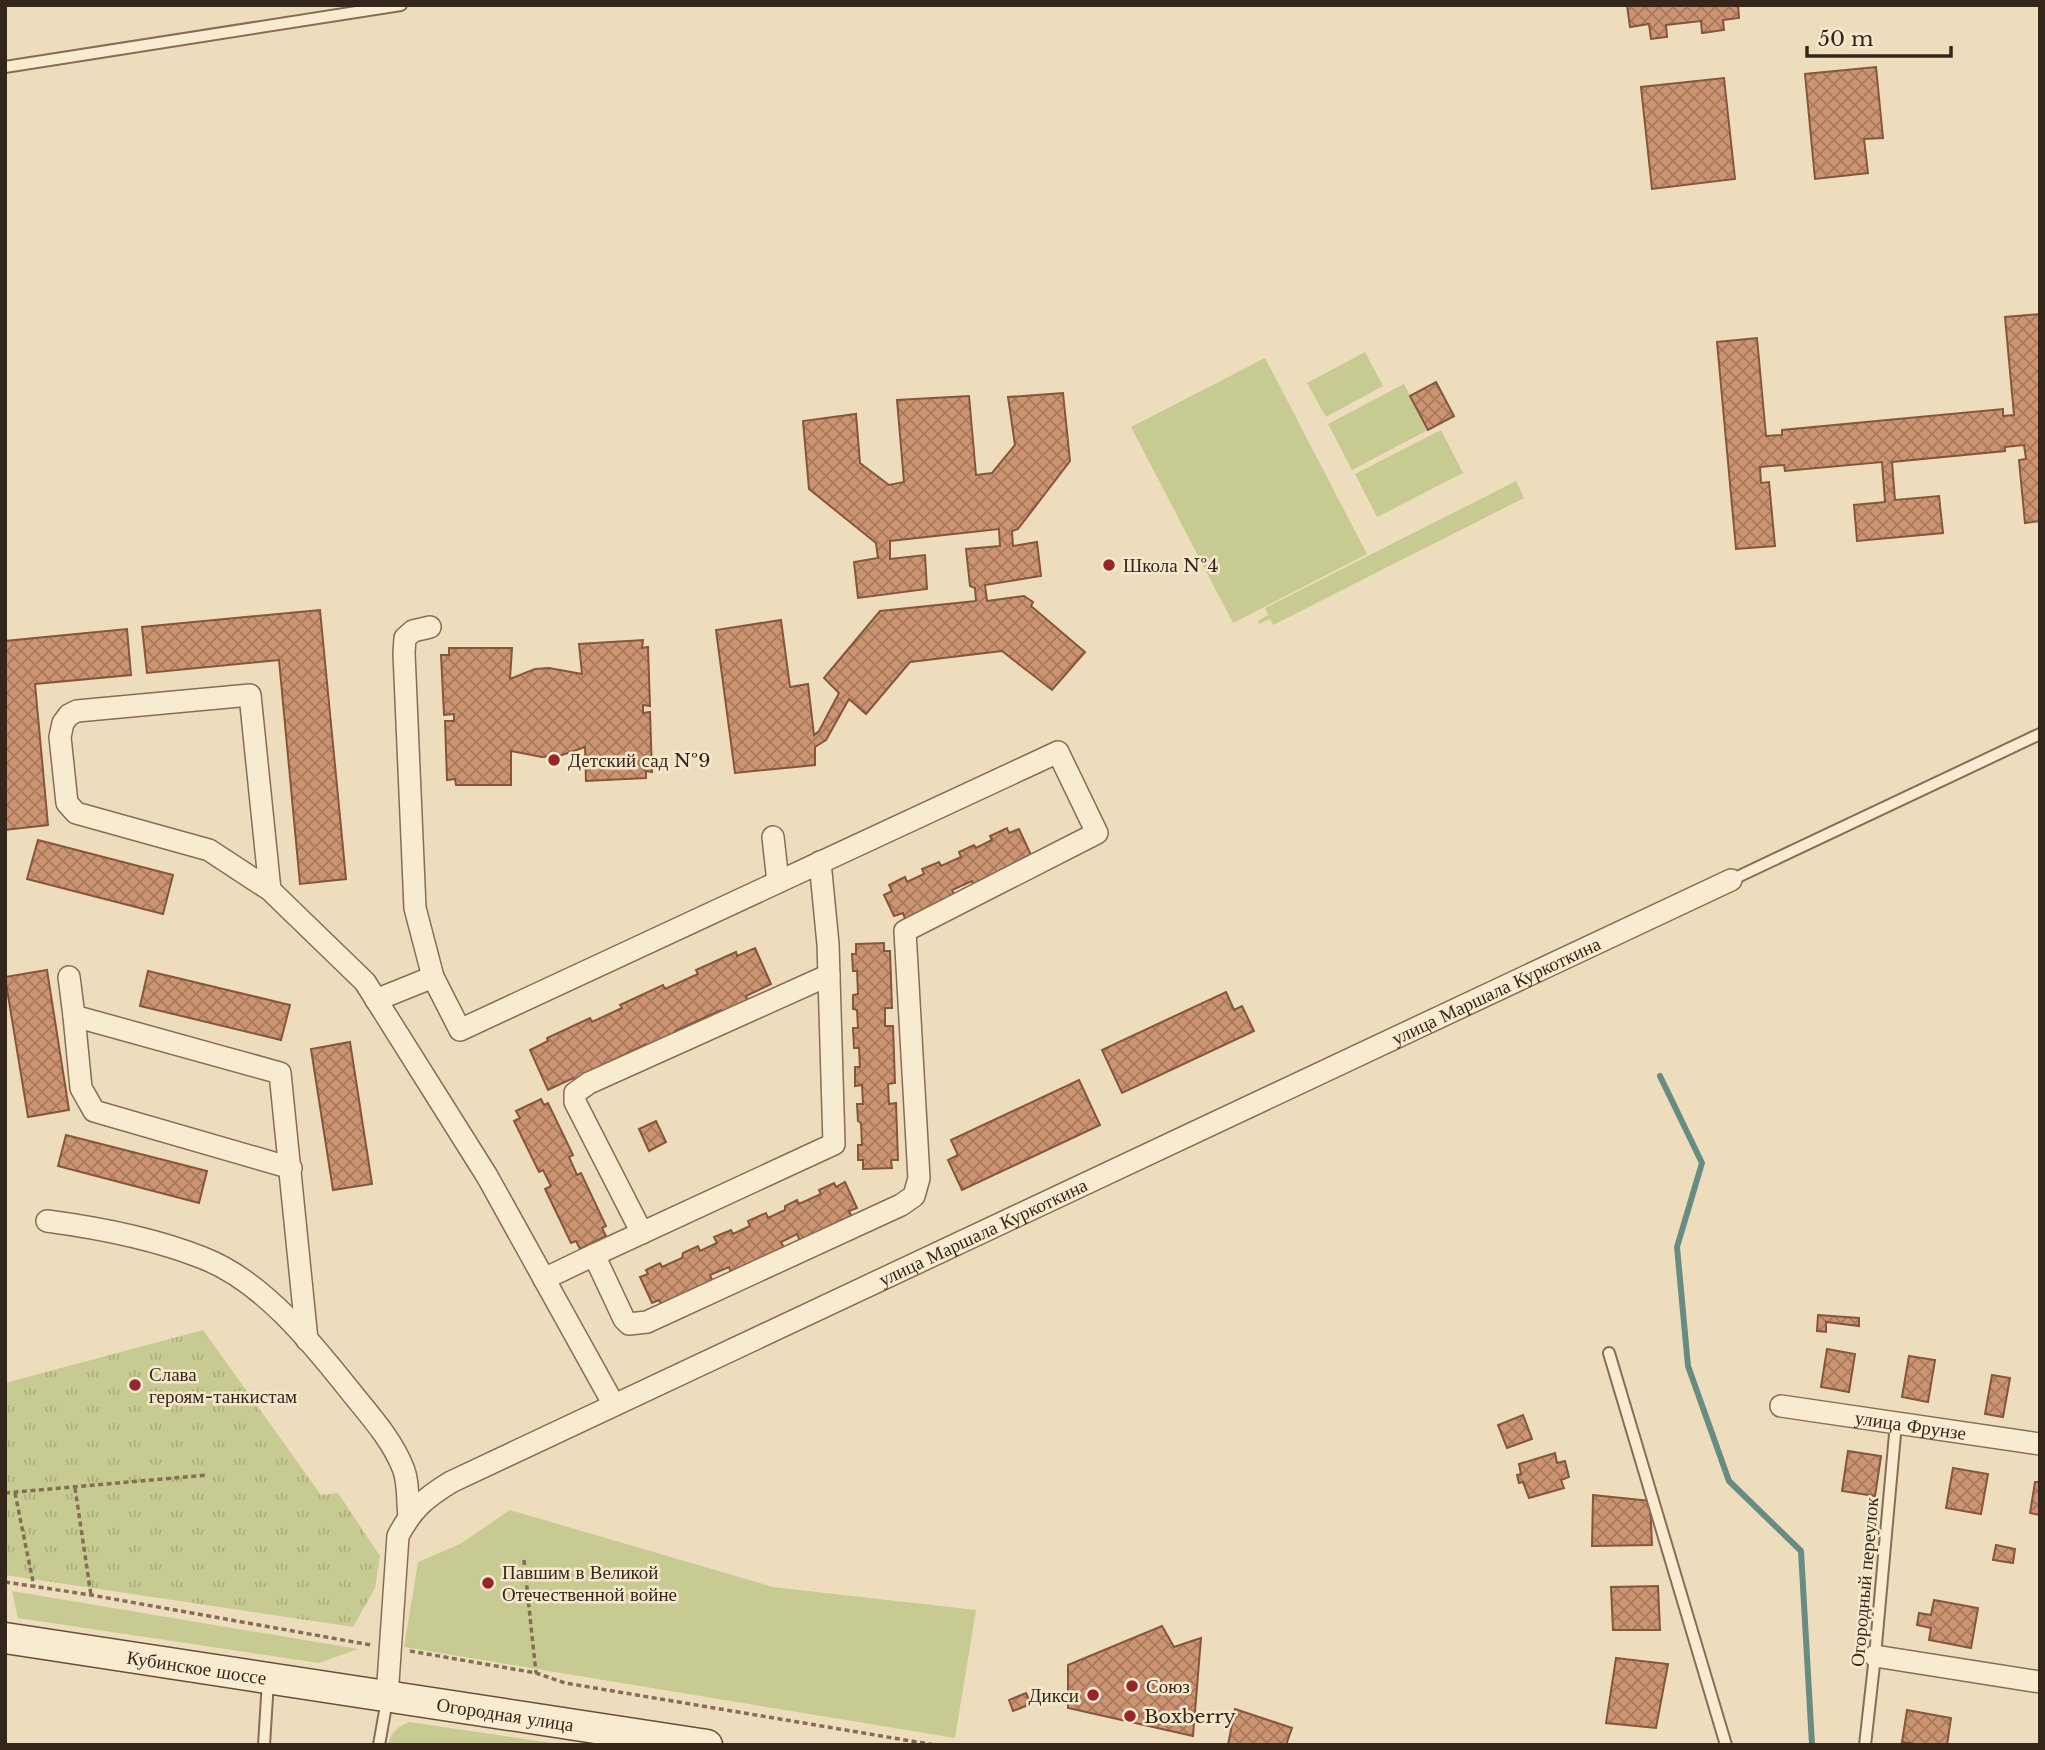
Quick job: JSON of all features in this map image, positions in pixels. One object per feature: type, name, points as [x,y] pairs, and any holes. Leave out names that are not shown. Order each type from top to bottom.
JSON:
[{"type":"main road","name":"Кубинское шоссе","points":[[5,1638],[387,1697]]},
{"type":"main road","name":"Огородная улица","points":[[387,1697],[707,1745]]},
{"type":"street","points":[[430,627],[413,631],[405,638],[404,653],[415,908],[433,977],[460,1030],[1058,752],[1097,833],[905,931],[919,1178],[914,1196],[901,1205],[648,1322],[629,1324],[624,1319],[594,1255]]},
{"type":"street","points":[[270,890],[250,695],[77,711],[69,715],[63,723],[60,737],[67,803],[76,813],[209,850],[270,890],[365,982],[480,1164],[614,1405]]},
{"type":"street","points":[[773,837],[778,882]]},
{"type":"street","points":[[544,1279],[834,1144],[829,975],[820,863]]},
{"type":"street","name":"улица Маршала Куркоткина","points":[[387,1697],[398,1536],[409,1516],[424,1498],[451,1482],[1731,880]]},
{"type":"street","points":[[642,1233],[575,1102],[575,1093],[589,1083],[829,975]]},
{"type":"street","points":[[69,977],[81,1088],[94,1111],[290,1168]]},
{"type":"street","points":[[376,1000],[433,977]]},
{"type":"street","points":[[74,1016],[280,1073],[307,1340]]},
{"type":"street","points":[[47,1221],[131,1236],[204,1258],[235,1275],[265,1298],[307,1340],[391,1443],[405,1471],[409,1516]]},
{"type":"street","name":"улица Фрунзе","points":[[1781,1406],[2040,1444]]},
{"type":"street","points":[[1875,1657],[2040,1682]]},
{"type":"lane","points":[[5,66],[401,5]]},
{"type":"lane","points":[[1731,880],[2040,733]]},
{"type":"lane","points":[[1609,1353],[1726,1745]]},
{"type":"lane","name":"Огородный переулок","points":[[1865,1745],[1896,1423]]},
{"type":"lane","points":[[264,1745],[268,1679]]},
{"type":"lane","points":[[379,1745],[387,1697]]},
{"type":"path","points":[[5,1493],[207,1475]]},
{"type":"path","points":[[75,1488],[91,1595]]},
{"type":"path","points":[[15,1493],[34,1587]]},
{"type":"path","points":[[524,1560],[537,1673]]},
{"type":"path","points":[[5,1582],[537,1673],[565,1683],[935,1745]]},
{"type":"green space","points":[[1365,352],[1383,386],[1326,417],[1307,383]]},
{"type":"green space","points":[[1265,358],[1367,554],[1233,623],[1131,427]]},
{"type":"green space","points":[[1404,384],[1428,430],[1352,470],[1328,424]]},
{"type":"green space","points":[[1441,430],[1463,473],[1377,517],[1355,474]]},
{"type":"green space","points":[[1516,481],[1524,498],[1273,625],[1270,619],[1259,624],[1258,621],[1268,615],[1265,608]]},
{"type":"green space","points":[[203,1330],[321,1495],[338,1493],[380,1556],[375,1588],[353,1627],[5,1575],[5,1383]]},
{"type":"green space","points":[[510,1510],[773,1587],[976,1610],[955,1738],[404,1647],[418,1562],[460,1544]]},
{"type":"green space","points":[[12,1591],[358,1649],[319,1663],[18,1618]]},
{"type":"green space","points":[[409,1722],[566,1745],[388,1745],[395,1730]]},
{"type":"building","points":[[1627,5],[1738,5],[1739,18],[1723,20],[1724,30],[1702,33],[1701,21],[1666,25],[1667,37],[1651,39],[1649,24],[1630,27]]},
{"type":"building","points":[[1876,67],[1883,138],[1864,139],[1868,173],[1815,179],[1805,74]]},
{"type":"building","points":[[1724,78],[1735,179],[1652,189],[1641,87]]},
{"type":"building","points":[[2040,314],[2040,521],[2025,523],[2019,460],[2026,459],[2024,445],[2005,447],[2005,451],[1892,462],[1895,500],[1939,496],[1943,533],[1857,541],[1854,505],[1885,502],[1882,462],[1785,471],[1784,465],[1760,467],[1761,483],[1769,482],[1775,546],[1736,549],[1717,342],[1757,338],[1766,436],[1782,435],[1782,430],[2003,409],[2003,416],[2014,415],[2005,317]]},
{"type":"building","points":[[1436,382],[1454,416],[1428,430],[1410,396]]},
{"type":"building","points":[[1063,393],[1070,461],[1018,529],[1012,531],[1013,546],[1037,542],[1041,576],[985,585],[987,601],[1024,596],[1033,602],[1031,606],[1085,652],[1052,690],[1002,651],[910,662],[866,714],[849,699],[826,740],[815,747],[815,765],[735,773],[716,630],[781,620],[790,687],[808,684],[814,735],[819,731],[839,693],[824,678],[880,611],[976,601],[975,588],[970,586],[966,549],[1000,546],[999,529],[890,541],[890,559],[925,555],[927,589],[858,598],[854,562],[878,558],[876,543],[809,489],[803,421],[856,414],[860,463],[889,485],[904,482],[897,400],[969,396],[976,475],[992,473],[1015,445],[1008,397]]},
{"type":"building","points":[[320,610],[346,879],[300,884],[279,660],[147,673],[142,627]]},
{"type":"building","points":[[127,629],[131,675],[35,684],[48,825],[5,830],[5,641]]},
{"type":"building","points":[[643,640],[642,648],[648,647],[650,706],[643,705],[643,713],[650,712],[652,772],[646,771],[646,778],[586,781],[585,747],[562,755],[542,757],[511,751],[511,785],[456,785],[455,779],[447,780],[445,721],[454,721],[454,714],[444,715],[441,655],[449,655],[449,648],[512,648],[510,679],[535,669],[549,668],[582,674],[579,644]]},
{"type":"building","points":[[1007,828],[1009,833],[1019,829],[1031,855],[1023,858],[1025,863],[974,886],[972,881],[952,890],[955,896],[905,919],[903,913],[894,916],[884,895],[892,891],[889,885],[905,877],[907,882],[924,874],[922,869],[939,862],[941,866],[961,857],[959,852],[992,840],[990,836]]},
{"type":"building","points":[[38,840],[173,875],[163,914],[27,879]]},
{"type":"building","points":[[884,943],[884,951],[890,951],[892,1008],[885,1008],[885,1026],[893,1026],[895,1083],[888,1084],[889,1104],[896,1103],[898,1160],[891,1160],[892,1168],[863,1169],[863,1160],[858,1160],[858,1145],[862,1145],[857,1104],[863,1104],[862,1085],[855,1086],[855,1067],[860,1067],[859,1048],[854,1048],[853,1028],[858,1028],[853,995],[858,994],[857,971],[853,971],[852,954],[856,954],[856,944]]},
{"type":"building","points":[[755,948],[771,984],[746,996],[749,1004],[724,1016],[721,1010],[675,1031],[678,1038],[649,1051],[646,1044],[601,1066],[603,1071],[576,1084],[573,1078],[548,1090],[530,1050],[548,1041],[547,1038],[590,1018],[592,1022],[622,1008],[620,1005],[663,985],[665,989],[698,974],[696,970],[736,952],[737,956]]},
{"type":"building","points":[[47,970],[69,1110],[28,1117],[5,977]]},
{"type":"building","points":[[148,971],[290,1005],[281,1040],[140,1006]]},
{"type":"building","points":[[1226,992],[1234,1010],[1242,1006],[1254,1031],[1122,1093],[1102,1050]]},
{"type":"building","points":[[350,1042],[372,1184],[333,1190],[311,1049]]},
{"type":"building","points":[[1079,1080],[1100,1125],[962,1190],[948,1160],[958,1155],[951,1140]]},
{"type":"building","points":[[541,1099],[544,1105],[548,1103],[573,1155],[569,1157],[577,1175],[581,1173],[606,1226],[602,1228],[606,1236],[580,1249],[576,1241],[571,1243],[545,1189],[551,1186],[543,1170],[539,1172],[514,1121],[520,1118],[516,1111]]},
{"type":"building","points":[[656,1121],[666,1142],[649,1151],[639,1129]]},
{"type":"building","points":[[66,1135],[207,1171],[199,1203],[58,1166]]},
{"type":"building","points":[[845,1182],[857,1208],[849,1211],[852,1217],[800,1241],[797,1234],[781,1242],[784,1248],[731,1273],[729,1267],[710,1275],[713,1282],[662,1306],[659,1300],[652,1303],[640,1277],[648,1274],[646,1270],[660,1263],[662,1267],[682,1258],[683,1253],[698,1246],[700,1251],[717,1243],[714,1237],[731,1230],[733,1234],[750,1226],[748,1221],[766,1213],[768,1218],[785,1210],[785,1206],[797,1200],[799,1204],[821,1194],[819,1190],[834,1183],[836,1187]]},
{"type":"building","points":[[1818,1315],[1859,1318],[1859,1326],[1826,1322],[1826,1332],[1817,1331]]},
{"type":"building","points":[[1827,1349],[1855,1354],[1849,1392],[1821,1387]]},
{"type":"building","points":[[1909,1356],[1935,1360],[1928,1402],[1902,1397]]},
{"type":"building","points":[[1992,1375],[2010,1378],[2003,1417],[1985,1414]]},
{"type":"building","points":[[1523,1415],[1532,1439],[1507,1448],[1498,1425]]},
{"type":"building","points":[[1848,1451],[1881,1456],[1875,1496],[1842,1491]]},
{"type":"building","points":[[1555,1453],[1557,1463],[1565,1461],[1569,1477],[1561,1480],[1564,1488],[1529,1498],[1523,1482],[1519,1483],[1519,1464]]},
{"type":"building","points":[[1953,1468],[1988,1474],[1981,1514],[1946,1508]]},
{"type":"building","points":[[2035,1482],[2040,1482],[2040,1515],[2030,1513]]},
{"type":"building","points":[[1593,1495],[1650,1501],[1652,1545],[1592,1546]]},
{"type":"building","points":[[1996,1545],[2015,1549],[2013,1563],[1993,1560]]},
{"type":"building","points":[[1658,1586],[1660,1630],[1613,1630],[1611,1587]]},
{"type":"building","points":[[1934,1600],[1978,1608],[1971,1648],[1929,1640],[1931,1628],[1917,1625],[1919,1613],[1931,1615]]},
{"type":"building","name":"Союз","points":[[1162,1626],[1174,1647],[1201,1638],[1193,1736],[1068,1708],[1068,1665]]},
{"type":"building","points":[[1616,1658],[1668,1664],[1656,1728],[1606,1723]]},
{"type":"building","points":[[1026,1693],[1031,1704],[1013,1711],[1009,1700]]},
{"type":"building","points":[[1235,1709],[1292,1728],[1286,1745],[1228,1745]]},
{"type":"building","points":[[1907,1710],[1951,1718],[1947,1745],[1902,1742]]},
{"type":"waterway","points":[[1660,1076],[1702,1163],[1677,1247],[1688,1366],[1729,1481],[1801,1551],[1812,1745]]},
{"type":"place","name":"Школа №4","points":[[1109,565]]},
{"type":"place","name":"Детский сад №9","points":[[554,760]]},
{"type":"place","name":"Слава героям-танкистам","points":[[135,1385]]},
{"type":"place","name":"Павшим в Великой Отечественной войне","points":[[488,1583]]},
{"type":"place","name":"Союз","points":[[1132,1686]]},
{"type":"place","name":"Дикси","points":[[1093,1695]]},
{"type":"place","name":"Boxberry","points":[[1130,1716]]}]
